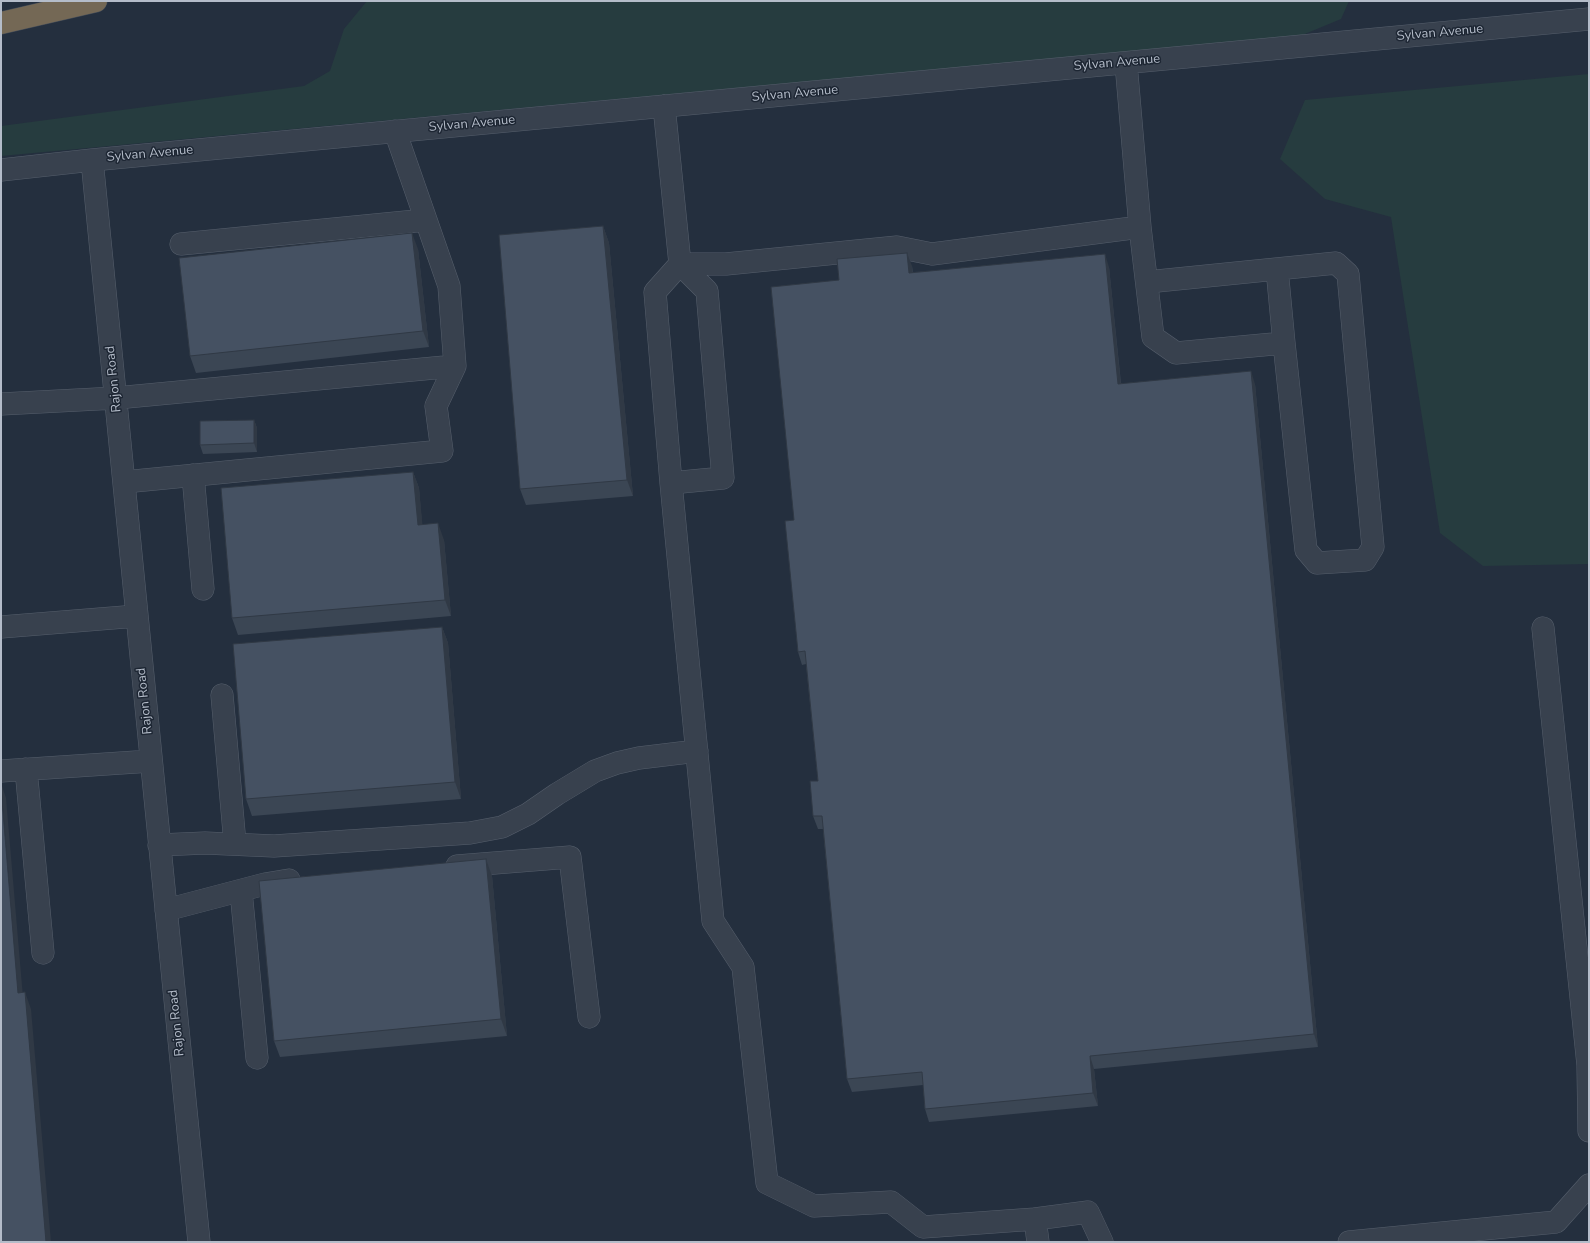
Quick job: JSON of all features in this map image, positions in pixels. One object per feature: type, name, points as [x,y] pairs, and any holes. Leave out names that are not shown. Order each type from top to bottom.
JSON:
[{"type":"highway","points":[[1,23],[96,1]]},
{"type":"street","name":"Sylvan Avenue","points":[[1,170],[395,131],[1589,19]]},
{"type":"street","points":[[1126,63],[1140,227],[1153,336],[1176,353],[1284,343]]},
{"type":"street","points":[[664,106],[680,264],[707,291],[723,478],[671,483]]},
{"type":"street","points":[[124,482],[442,451],[436,406],[455,366],[449,286],[395,131]]},
{"type":"street","name":"Rajon Road","points":[[92,160],[199,1242]]},
{"type":"street","points":[[181,244],[426,220]]},
{"type":"street","points":[[1102,1242],[1088,1212],[1035,1219],[923,1227],[891,1202],[814,1206],[767,1183],[743,967],[713,921],[671,483],[655,292],[680,264],[726,264],[897,247],[932,254],[1140,227]]},
{"type":"street","points":[[1147,282],[1277,268],[1336,263],[1348,274],[1373,547],[1365,560],[1317,562],[1306,550],[1277,268]]},
{"type":"street","points":[[1,404],[116,398],[455,366]]},
{"type":"street","points":[[193,475],[203,589]]},
{"type":"street","points":[[1,627],[137,616]]},
{"type":"street","points":[[1543,628],[1588,1065],[1589,1131]]},
{"type":"street","points":[[222,695],[235,844]]},
{"type":"street","points":[[160,845],[235,844],[274,846],[470,833],[502,827],[528,814],[595,771],[617,763],[639,758],[697,751]]},
{"type":"street","points":[[1,771],[151,761]]},
{"type":"street","points":[[26,769],[42,953]]},
{"type":"street","points":[[438,868],[570,857],[589,1017]]},
{"type":"street","points":[[166,910],[282,880],[305,878]]},
{"type":"street","points":[[241,891],[257,1058]]},
{"type":"street","points":[[1349,1242],[1556,1222],[1589,1185]]},
{"type":"street","points":[[1035,1219],[1038,1242]]},
{"type":"green space","points":[[367,1],[1349,1],[1341,19],[1300,36],[1,156],[1,126],[304,86],[330,71],[344,29]]},
{"type":"green space","points":[[1589,74],[1589,564],[1483,566],[1440,533],[1391,217],[1325,199],[1280,159],[1305,100]]},
{"type":"building","points":[[603,226],[627,480],[520,489],[499,235]]},
{"type":"building","points":[[412,233],[423,331],[190,356],[179,258]]},
{"type":"building","points":[[907,253],[909,273],[1105,254],[1118,384],[1251,371],[1314,1034],[1090,1056],[1093,1093],[925,1109],[922,1072],[847,1079],[822,816],[813,816],[810,781],[818,781],[805,651],[798,652],[785,521],[794,520],[771,287],[839,280],[837,259]]},
{"type":"building","points":[[254,420],[254,443],[200,445],[200,421]]},
{"type":"building","points":[[413,472],[418,525],[438,523],[445,600],[232,618],[221,488]]},
{"type":"building","points":[[442,627],[455,782],[246,799],[233,644]]},
{"type":"building","points":[[1,788],[18,993],[25,992],[46,1242],[1,1242]]},
{"type":"building","points":[[486,859],[501,1019],[274,1041],[259,881]]}]
